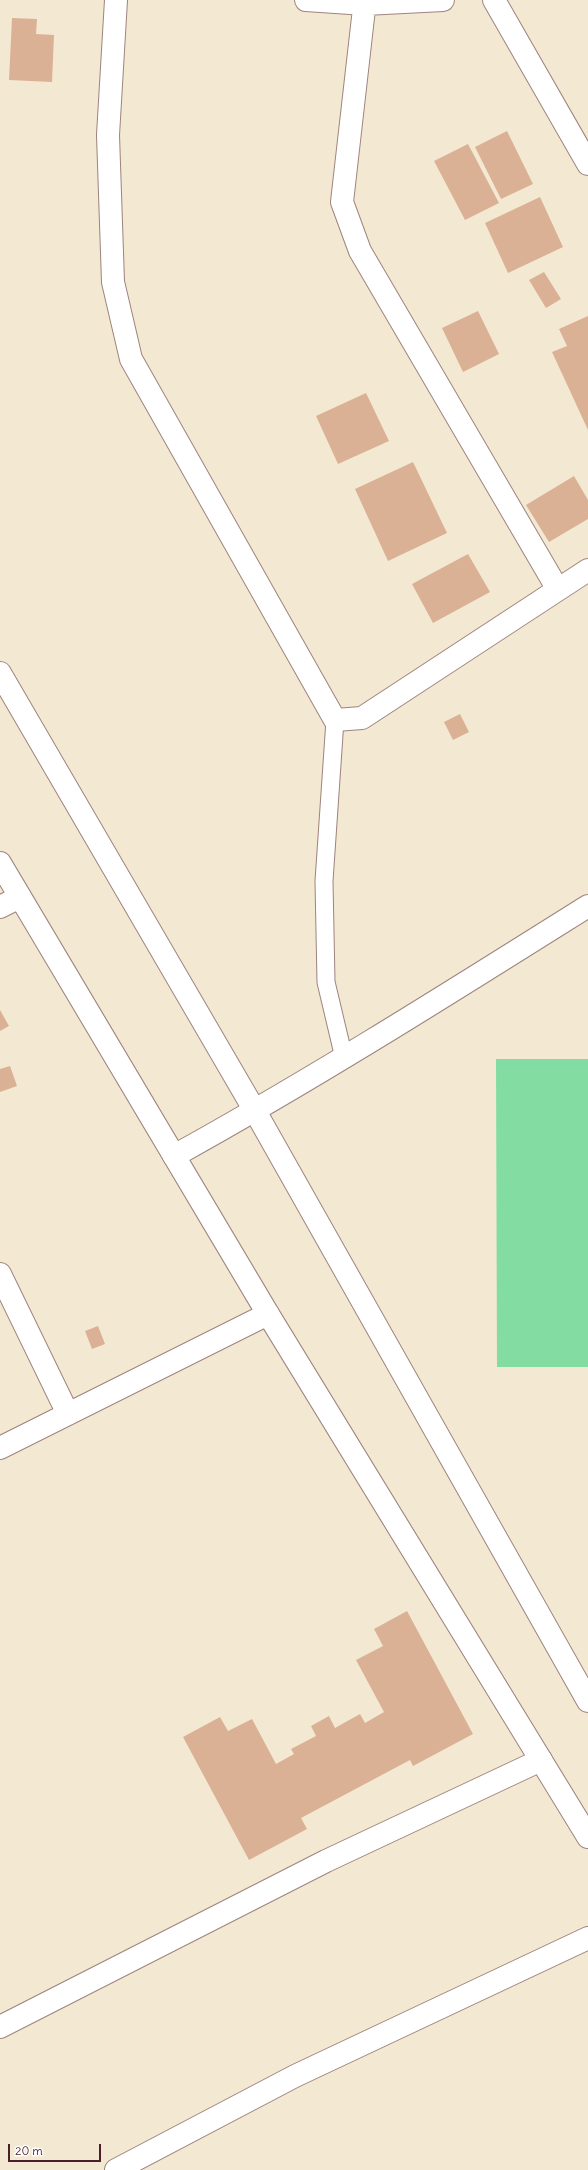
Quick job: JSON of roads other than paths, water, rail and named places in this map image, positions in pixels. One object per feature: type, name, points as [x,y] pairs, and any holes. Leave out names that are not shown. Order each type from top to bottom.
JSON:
[{"type":"street","points":[[116,0],[108,135],[113,282],[131,359],[335,720],[362,718],[557,588],[588,570]]},
{"type":"street","points":[[306,0],[365,2],[443,0]]},
{"type":"street","points":[[494,0],[588,164]]},
{"type":"street","points":[[365,2],[342,202],[360,251],[557,588]]},
{"type":"street","points":[[0,672],[255,1111],[588,1701]]},
{"type":"street","points":[[0,863],[268,1314],[588,1837]]},
{"type":"street","points":[[0,907],[20,897]]},
{"type":"street","points":[[174,1156],[255,1111],[344,1058],[588,906]]},
{"type":"street","points":[[0,1274],[68,1414]]},
{"type":"street","points":[[0,1448],[268,1314]]},
{"type":"street","points":[[0,2027],[326,1861],[541,1760]]},
{"type":"street","points":[[116,2170],[294,2076],[588,1938]]},
{"type":"lane","points":[[335,720],[324,881],[326,982],[344,1058]]}]
